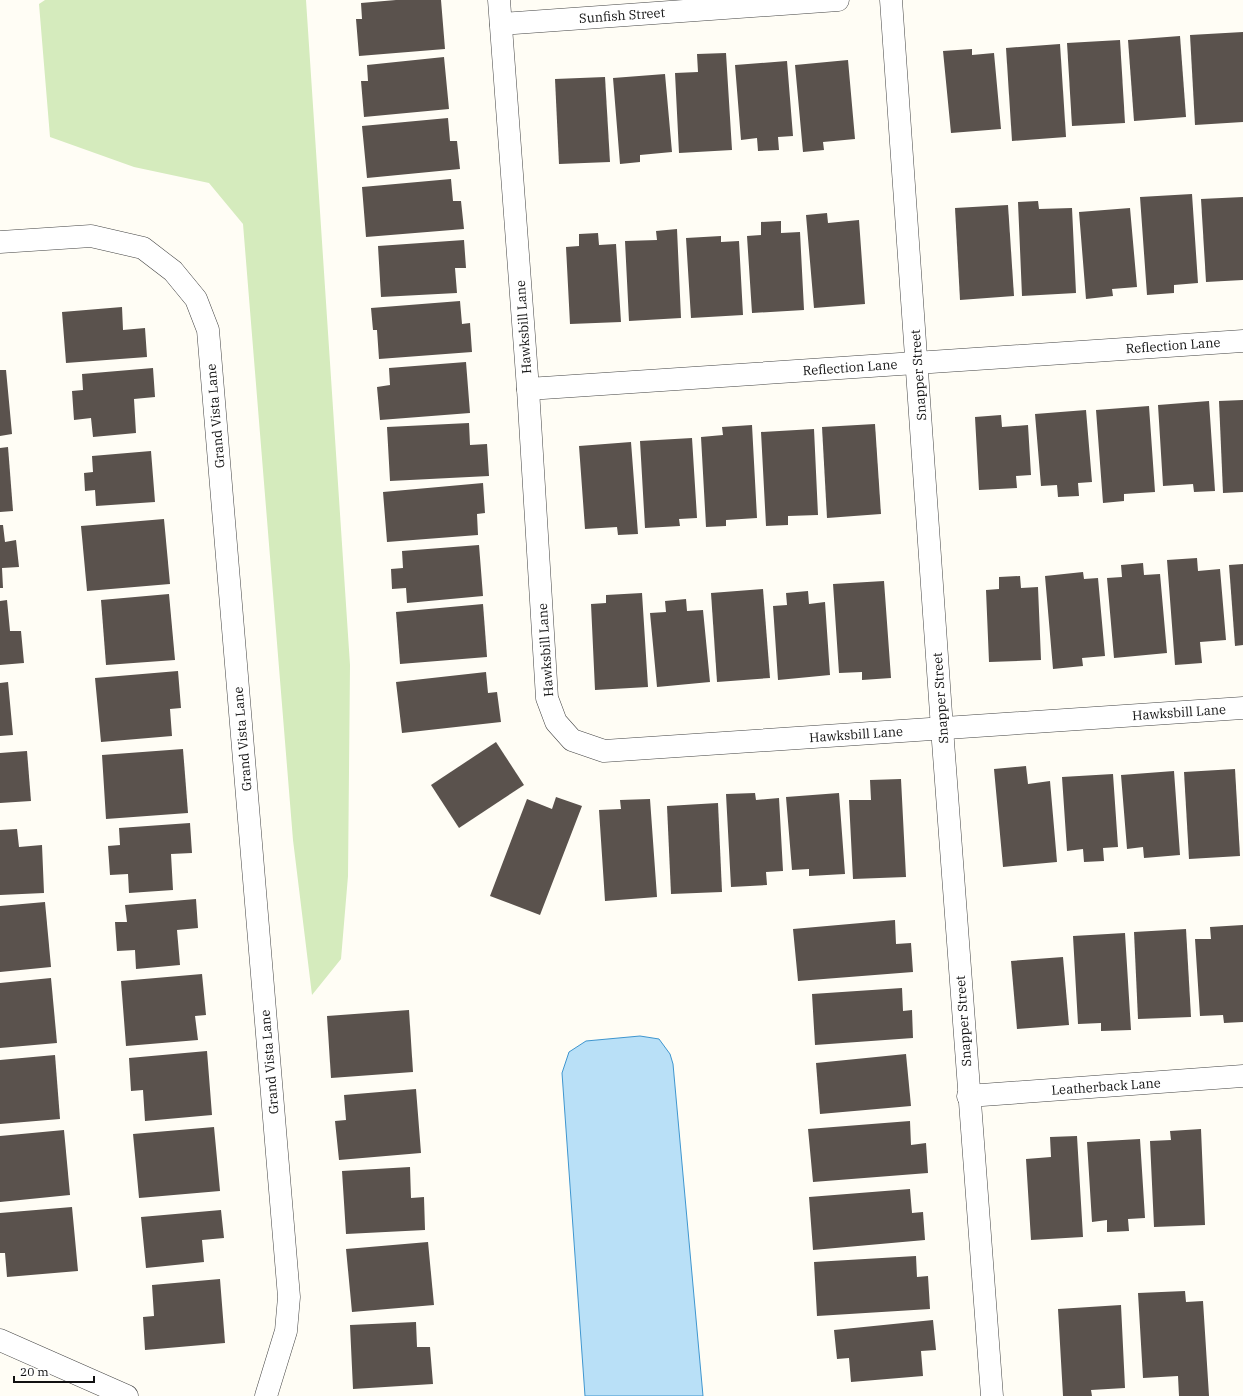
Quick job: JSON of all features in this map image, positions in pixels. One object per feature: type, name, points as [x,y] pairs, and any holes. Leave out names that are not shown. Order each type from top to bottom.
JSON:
[{"type":"street","name":"Hawksbill Lane","points":[[499,0],[528,389],[547,698],[556,722],[572,740],[604,751],[1243,708]]},
{"type":"street","name":"Sunfish Street","points":[[501,24],[838,0]]},
{"type":"street","name":"Snapper Street","points":[[891,0],[968,1096],[992,1396]]},
{"type":"street","name":"Grand Vista Lane","points":[[0,242],[91,236],[143,248],[173,271],[196,299],[208,330],[289,1297],[286,1331],[266,1396]]},
{"type":"street","name":"Reflection Lane","points":[[528,389],[1243,340]]},
{"type":"street","name":"Leatherback Lane","points":[[968,1096],[1243,1076]]},
{"type":"street","points":[[0,1340],[127,1396]]},
{"type":"green space","points":[[45,0],[306,0],[350,665],[348,876],[341,959],[312,995],[293,840],[243,224],[209,183],[134,167],[50,137],[39,4]]},
{"type":"water","points":[[640,1036],[659,1039],[670,1054],[673,1064],[703,1396],[585,1396],[562,1073],[569,1052],[586,1041]]},
{"type":"building","points":[[396,0],[441,0],[445,49],[359,56],[356,19],[362,19],[361,3]]},
{"type":"building","points":[[1243,32],[1243,122],[1195,125],[1190,35]]},
{"type":"building","points":[[1180,36],[1186,117],[1134,121],[1128,40]]},
{"type":"building","points":[[1120,40],[1125,123],[1072,126],[1067,43]]},
{"type":"building","points":[[1060,44],[1066,137],[1012,141],[1006,48]]},
{"type":"building","points":[[972,49],[972,55],[994,53],[1001,129],[951,133],[943,51]]},
{"type":"building","points":[[726,53],[732,150],[679,153],[675,73],[698,72],[697,54]]},
{"type":"building","points":[[444,57],[449,109],[364,117],[361,81],[368,81],[367,65]]},
{"type":"building","points":[[848,60],[855,139],[823,142],[824,150],[803,152],[795,65]]},
{"type":"building","points":[[787,61],[793,136],[778,137],[779,150],[758,151],[757,138],[741,140],[735,65]]},
{"type":"building","points":[[665,74],[672,152],[640,155],[640,162],[620,164],[613,78]]},
{"type":"building","points":[[605,77],[610,162],[559,164],[555,79]]},
{"type":"building","points":[[448,118],[450,141],[457,141],[460,169],[367,178],[362,126]]},
{"type":"building","points":[[451,179],[453,201],[461,201],[464,229],[366,237],[362,187]]},
{"type":"building","points":[[1192,194],[1198,283],[1174,285],[1174,293],[1147,295],[1140,197]]},
{"type":"building","points":[[1243,197],[1243,280],[1206,282],[1201,199]]},
{"type":"building","points":[[1038,201],[1039,209],[1072,208],[1076,293],[1022,296],[1018,202]]},
{"type":"building","points":[[1008,205],[1014,296],[960,300],[955,208]]},
{"type":"building","points":[[1130,208],[1137,287],[1112,289],[1113,296],[1086,299],[1079,212]]},
{"type":"building","points":[[827,213],[828,223],[859,220],[865,304],[814,308],[806,215]]},
{"type":"building","points":[[781,221],[781,233],[800,232],[804,310],[752,313],[747,236],[761,235],[761,222]]},
{"type":"building","points":[[677,229],[681,318],[629,321],[625,241],[657,240],[656,231]]},
{"type":"building","points":[[598,233],[599,245],[616,244],[621,322],[570,324],[566,247],[579,246],[579,234]]},
{"type":"building","points":[[721,236],[721,242],[739,241],[743,315],[691,318],[686,238]]},
{"type":"building","points":[[464,240],[466,268],[455,268],[457,293],[381,297],[378,246]]},
{"type":"building","points":[[460,301],[462,324],[470,323],[472,352],[379,359],[377,330],[373,330],[371,308]]},
{"type":"building","points":[[122,307],[123,330],[145,328],[147,357],[66,363],[62,312]]},
{"type":"building","points":[[466,362],[470,413],[380,420],[377,387],[390,385],[389,368]]},
{"type":"building","points":[[153,368],[155,397],[134,399],[136,433],[93,437],[91,418],[74,420],[72,391],[83,390],[82,374]]},
{"type":"building","points":[[0,370],[6,370],[12,434],[0,436]]},
{"type":"building","points":[[1243,400],[1243,492],[1223,493],[1219,401]]},
{"type":"building","points":[[1209,401],[1215,491],[1194,492],[1193,484],[1163,486],[1158,405]]},
{"type":"building","points":[[1149,406],[1155,492],[1124,494],[1124,501],[1103,503],[1096,410]]},
{"type":"building","points":[[1086,410],[1092,482],[1078,483],[1079,496],[1058,497],[1057,485],[1041,486],[1035,414]]},
{"type":"building","points":[[1001,415],[1002,427],[1028,425],[1031,475],[1016,476],[1017,488],[979,490],[975,417]]},
{"type":"building","points":[[469,423],[470,445],[487,444],[489,476],[390,481],[387,427]]},
{"type":"building","points":[[875,424],[881,514],[827,518],[822,427]]},
{"type":"building","points":[[752,425],[757,518],[726,520],[726,526],[706,527],[701,437],[723,435],[722,427]]},
{"type":"building","points":[[814,429],[818,515],[788,516],[788,525],[766,526],[761,432]]},
{"type":"building","points":[[692,438],[697,518],[679,519],[680,526],[645,528],[640,441]]},
{"type":"building","points":[[631,442],[638,534],[618,535],[617,527],[585,529],[579,446]]},
{"type":"building","points":[[8,447],[13,511],[0,512],[0,448]]},
{"type":"building","points":[[151,451],[155,502],[96,506],[95,490],[85,491],[84,473],[93,472],[92,456]]},
{"type":"building","points":[[483,483],[485,513],[477,514],[478,535],[387,542],[383,492]]},
{"type":"building","points":[[164,519],[170,584],[87,591],[81,526]]},
{"type":"building","points":[[0,525],[3,525],[5,542],[16,540],[19,567],[2,568],[3,588],[0,588]]},
{"type":"building","points":[[479,545],[483,596],[407,603],[406,588],[392,589],[391,569],[403,568],[402,551]]},
{"type":"building","points":[[1197,558],[1198,571],[1220,569],[1226,640],[1200,642],[1202,663],[1175,665],[1167,560]]},
{"type":"building","points":[[1143,563],[1144,575],[1160,574],[1167,653],[1114,658],[1107,578],[1122,577],[1121,565]]},
{"type":"building","points":[[1243,564],[1243,645],[1235,646],[1229,565]]},
{"type":"building","points":[[1083,572],[1084,579],[1098,578],[1105,656],[1082,658],[1083,666],[1053,669],[1045,576]]},
{"type":"building","points":[[1020,576],[1021,588],[1038,587],[1041,660],[989,662],[986,590],[999,589],[999,577]]},
{"type":"building","points":[[884,581],[891,678],[862,680],[862,672],[839,673],[833,584]]},
{"type":"building","points":[[763,589],[770,678],[717,682],[711,593]]},
{"type":"building","points":[[808,591],[809,604],[825,602],[830,675],[778,680],[773,606],[787,605],[786,593]]},
{"type":"building","points":[[642,593],[648,687],[595,690],[591,604],[606,603],[606,595]]},
{"type":"building","points":[[169,594],[175,660],[106,665],[101,600]]},
{"type":"building","points":[[686,599],[687,611],[703,610],[710,682],[657,687],[650,613],[666,612],[665,601]]},
{"type":"building","points":[[7,600],[10,631],[21,631],[24,663],[0,665],[0,601]]},
{"type":"building","points":[[483,604],[487,657],[400,664],[396,612]]},
{"type":"building","points":[[178,671],[181,708],[170,709],[172,736],[101,742],[95,678]]},
{"type":"building","points":[[486,672],[488,693],[497,692],[501,722],[402,733],[396,682]]},
{"type":"building","points":[[8,682],[13,735],[0,736],[0,683]]},
{"type":"building","points":[[496,742],[524,785],[459,828],[431,785]]},
{"type":"building","points":[[183,749],[188,813],[106,819],[102,755]]},
{"type":"building","points":[[27,751],[31,801],[0,803],[0,753]]},
{"type":"building","points":[[1026,766],[1028,784],[1050,781],[1057,862],[1003,867],[994,769]]},
{"type":"building","points":[[1235,769],[1240,856],[1189,859],[1184,772]]},
{"type":"building","points":[[1174,771],[1180,855],[1144,858],[1143,847],[1127,849],[1121,775]]},
{"type":"building","points":[[1113,774],[1118,847],[1103,848],[1104,861],[1084,862],[1083,849],[1067,851],[1062,777]]},
{"type":"building","points":[[901,779],[906,877],[853,879],[849,800],[871,800],[870,780]]},
{"type":"building","points":[[755,793],[756,800],[779,798],[783,871],[766,872],[767,885],[731,887],[726,794]]},
{"type":"building","points":[[839,793],[845,874],[809,876],[809,869],[792,870],[786,797]]},
{"type":"building","points":[[556,797],[582,806],[540,915],[490,896],[527,799],[552,809]]},
{"type":"building","points":[[650,799],[657,897],[605,901],[599,810],[621,809],[620,800]]},
{"type":"building","points":[[718,803],[722,892],[671,894],[667,806]]},
{"type":"building","points":[[190,823],[192,853],[171,854],[173,890],[129,893],[128,874],[110,875],[108,846],[120,845],[119,828]]},
{"type":"building","points":[[17,829],[19,847],[42,845],[44,893],[0,895],[0,830]]},
{"type":"building","points":[[196,899],[198,928],[177,930],[180,965],[136,969],[135,950],[117,951],[115,922],[127,922],[125,905]]},
{"type":"building","points":[[45,902],[51,967],[0,972],[0,906]]},
{"type":"building","points":[[895,920],[896,944],[911,943],[913,972],[798,981],[793,929]]},
{"type":"building","points":[[1243,925],[1243,1022],[1224,1023],[1223,1015],[1200,1016],[1195,939],[1211,939],[1210,927]]},
{"type":"building","points":[[1186,929],[1191,1017],[1138,1019],[1134,932]]},
{"type":"building","points":[[1125,933],[1131,1030],[1101,1031],[1101,1023],[1078,1024],[1073,936]]},
{"type":"building","points":[[1063,957],[1069,1025],[1017,1029],[1011,961]]},
{"type":"building","points":[[202,974],[206,1015],[195,1016],[198,1040],[126,1046],[121,981]]},
{"type":"building","points":[[51,978],[57,1043],[0,1048],[0,983]]},
{"type":"building","points":[[902,988],[903,1011],[912,1010],[913,1038],[815,1045],[812,994]]},
{"type":"building","points":[[409,1010],[413,1072],[331,1078],[327,1016]]},
{"type":"building","points":[[207,1051],[212,1115],[145,1121],[143,1090],[131,1091],[129,1058]]},
{"type":"building","points":[[906,1054],[911,1106],[820,1114],[816,1063]]},
{"type":"building","points":[[55,1055],[60,1119],[0,1124],[0,1060]]},
{"type":"building","points":[[416,1089],[421,1153],[339,1160],[335,1121],[346,1120],[344,1095]]},
{"type":"building","points":[[910,1121],[911,1145],[926,1143],[928,1173],[813,1182],[808,1129]]},
{"type":"building","points":[[214,1127],[220,1191],[139,1198],[133,1134]]},
{"type":"building","points":[[1201,1129],[1205,1225],[1154,1227],[1150,1141],[1171,1140],[1170,1131]]},
{"type":"building","points":[[64,1130],[70,1195],[0,1202],[0,1136]]},
{"type":"building","points":[[1077,1136],[1083,1237],[1031,1240],[1026,1159],[1051,1157],[1050,1137]]},
{"type":"building","points":[[1140,1139],[1145,1218],[1128,1219],[1129,1231],[1107,1232],[1107,1220],[1092,1222],[1087,1142]]},
{"type":"building","points":[[410,1167],[411,1198],[424,1197],[425,1230],[346,1234],[342,1171]]},
{"type":"building","points":[[910,1189],[912,1213],[923,1212],[925,1240],[813,1250],[809,1197]]},
{"type":"building","points":[[72,1207],[78,1271],[7,1277],[5,1253],[0,1253],[0,1213]]},
{"type":"building","points":[[221,1210],[224,1238],[202,1240],[204,1262],[146,1268],[141,1217]]},
{"type":"building","points":[[428,1242],[434,1305],[352,1312],[346,1249]]},
{"type":"building","points":[[916,1256],[917,1277],[928,1276],[930,1309],[817,1316],[814,1262]]},
{"type":"building","points":[[220,1279],[225,1343],[145,1350],[143,1317],[154,1316],[152,1285]]},
{"type":"building","points":[[1185,1291],[1186,1302],[1203,1301],[1209,1396],[1179,1396],[1178,1376],[1143,1378],[1138,1293]]},
{"type":"building","points":[[1121,1305],[1125,1388],[1091,1390],[1092,1396],[1063,1396],[1058,1309]]},
{"type":"building","points":[[933,1320],[936,1350],[921,1351],[923,1376],[851,1382],[849,1358],[837,1359],[834,1330]]},
{"type":"building","points":[[416,1322],[417,1347],[430,1347],[433,1384],[353,1389],[350,1325]]}]
